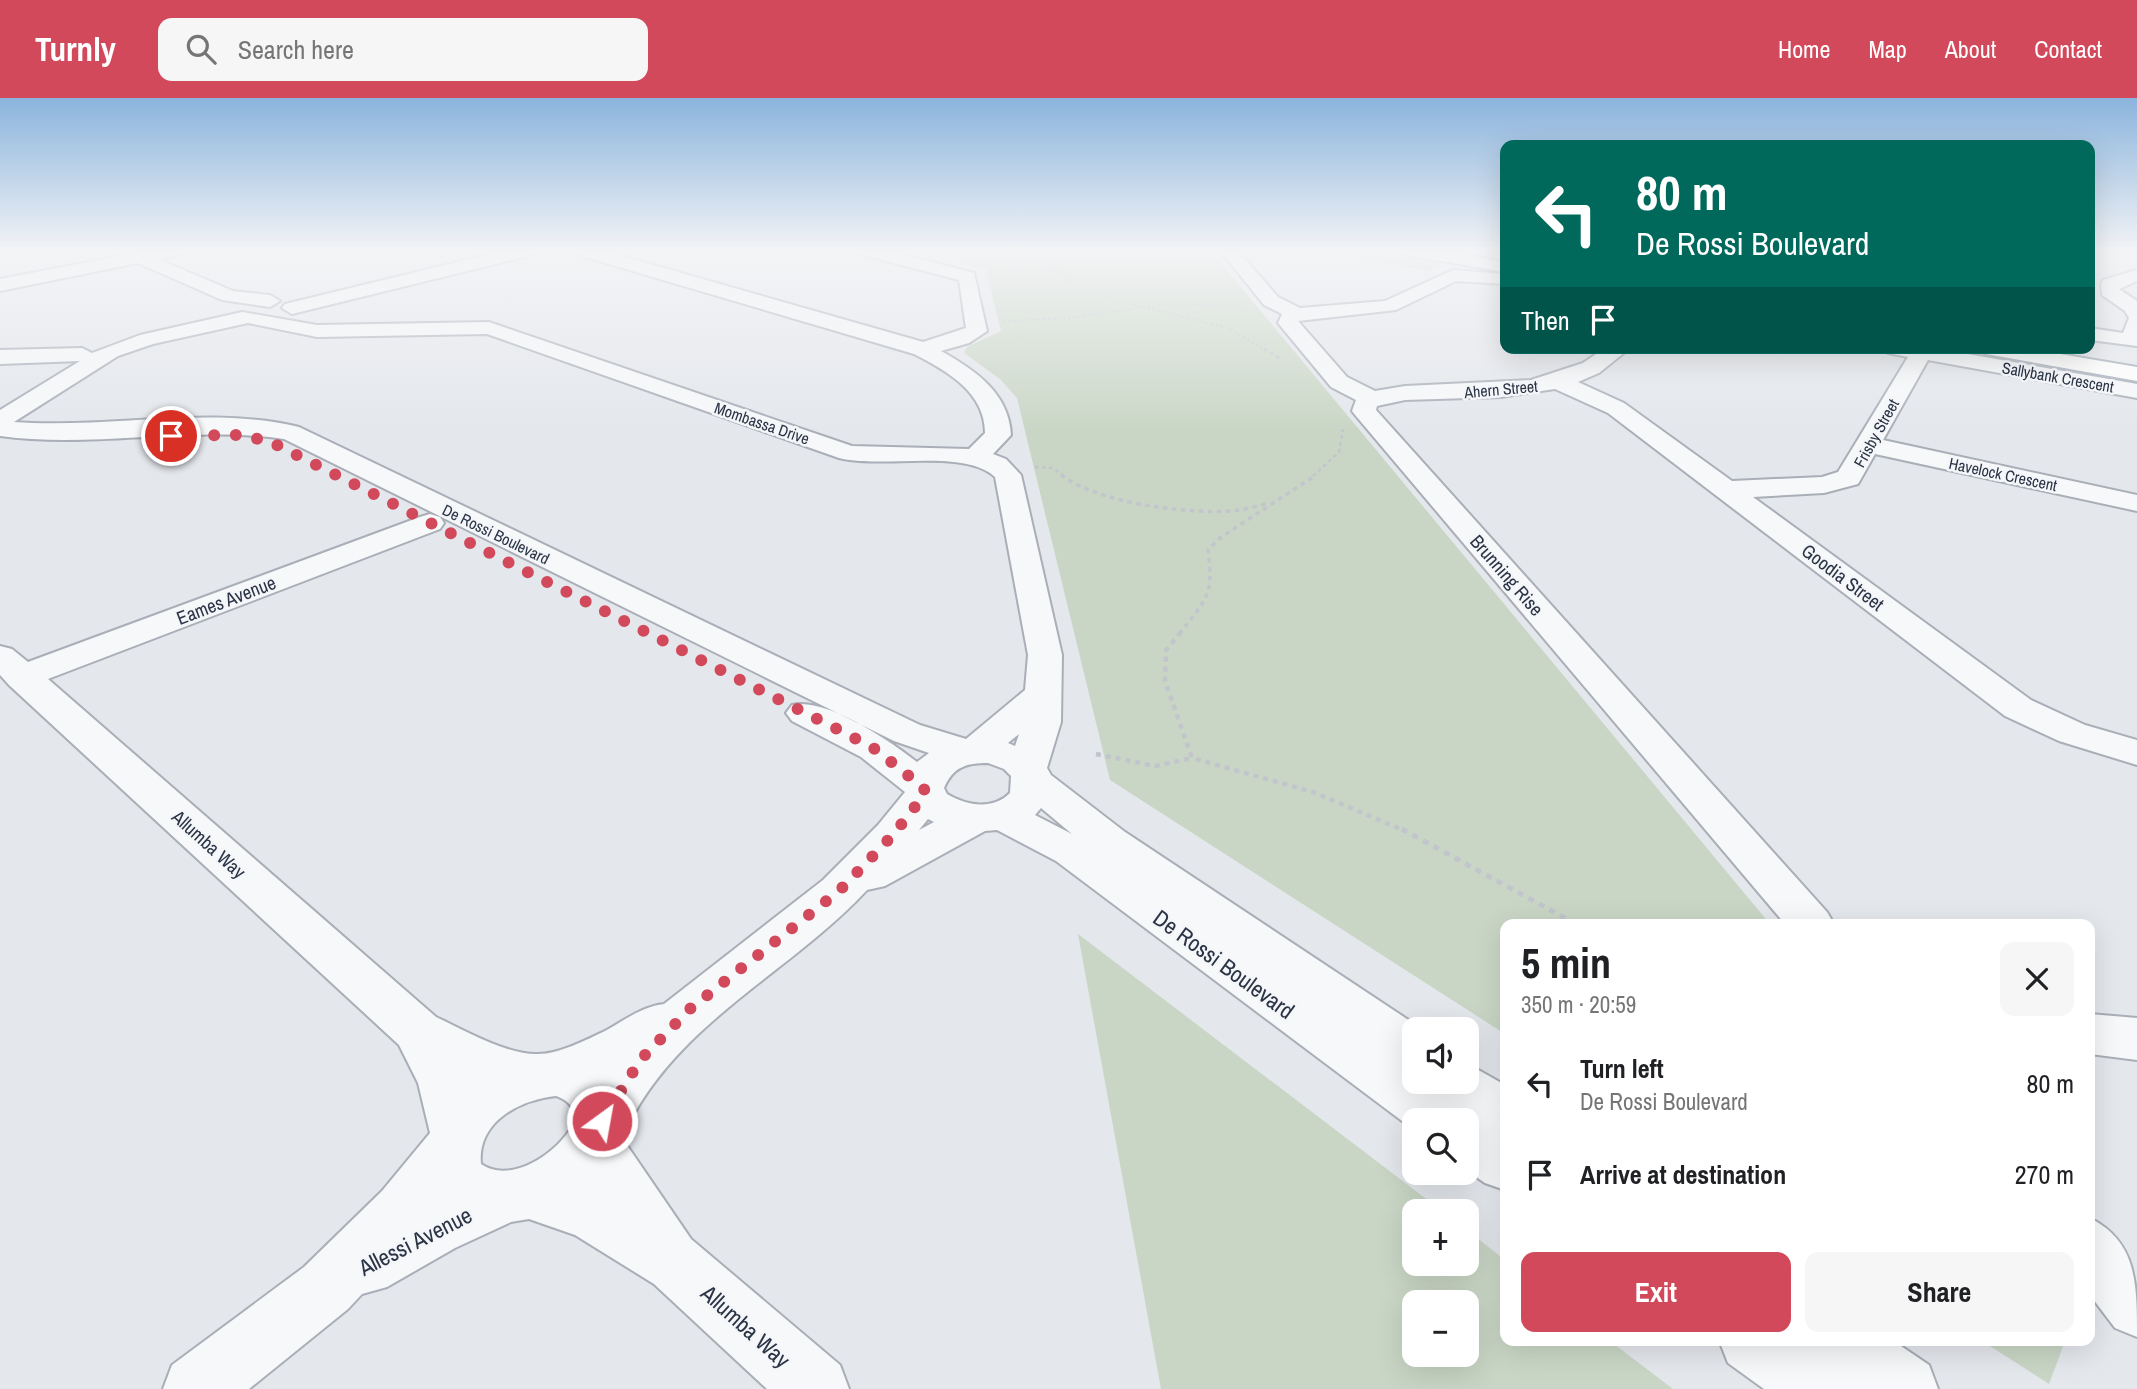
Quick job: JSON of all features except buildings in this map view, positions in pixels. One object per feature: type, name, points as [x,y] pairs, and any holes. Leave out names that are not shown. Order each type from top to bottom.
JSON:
[{"type":"main road","points":[[2021,354],[2137,374]]},
{"type":"street","name":"Mombassa Drive","points":[[238,311],[256,310]]},
{"type":"street","points":[[0,357],[82,354],[122,339],[238,311],[256,310]]},
{"type":"street","name":"Mombassa Drive","points":[[287,310],[325,331],[484,327],[848,453],[883,458],[977,456],[1004,469]]},
{"type":"street","points":[[796,310],[891,337],[922,349],[969,379],[990,406],[998,435],[977,456]]},
{"type":"street","points":[[922,349],[969,336],[977,331],[975,310]]},
{"type":"street","points":[[1287,310],[1290,317],[1288,323],[1339,382],[1373,398]]},
{"type":"street","points":[[0,426],[110,351],[238,311]]},
{"type":"street","points":[[2095,335],[2131,341],[2137,321]]},
{"type":"street","points":[[0,426],[82,354]]},
{"type":"street","name":"Ahern Street","points":[[1373,398],[1519,389],[1559,382],[1587,373],[1612,354]]},
{"type":"street","name":"Frisby Street","points":[[1726,490],[1840,483],[1854,473],[1869,445],[1907,354]]},
{"type":"street","name":"Sallybank Crescent","points":[[1931,354],[2137,391]]},
{"type":"street","name":"Goodia Street","points":[[1559,382],[1616,408],[2018,708],[2072,733],[2137,753]]},
{"type":"street","name":"Brunning Rise","points":[[1373,398],[1365,403],[1364,411],[1807,919]]},
{"type":"street","name":"De Rossi Boulevard","points":[[0,426],[57,433],[241,425],[290,432],[907,733],[971,752]]},
{"type":"street","name":"De Rossi Boulevard","points":[[0,426],[256,437],[278,445],[853,737],[893,762],[925,791]]},
{"type":"street","name":"Havelock Crescent","points":[[1869,445],[2137,503]]},
{"type":"street","points":[[839,891],[1025,801],[1042,722],[1045,655],[1008,475],[1004,469]]},
{"type":"street","name":"Eames Avenue","points":[[11,667],[430,523]]},
{"type":"street","name":"Allumba Way","points":[[11,667],[418,1031],[477,1060],[546,1075]]},
{"type":"street","points":[[691,1008],[620,1046],[546,1075],[511,1083],[489,1096],[471,1112],[454,1141],[452,1170],[463,1185],[480,1195],[517,1195],[564,1175],[579,1163],[641,1059],[691,1008],[839,891],[893,835],[925,791],[927,776],[936,765],[971,752],[1042,695]]},
{"type":"street","points":[[971,752],[1006,755],[1030,775]]},
{"type":"street","name":"De Rossi Boulevard","points":[[1030,775],[1110,842],[1402,1043]]},
{"type":"street","points":[[925,791],[942,812],[988,817]]},
{"type":"street","name":"De Rossi Boulevard","points":[[988,817],[1071,851],[1162,920],[1425,1108]]},
{"type":"street","name":"Allumba Way","points":[[418,1031],[445,1083],[454,1141]]},
{"type":"street","points":[[2095,1035],[2137,1039]]},
{"type":"street","points":[[546,1075],[577,1078],[593,1088],[600,1103],[599,1132]]},
{"type":"street","points":[[1476,1094],[1500,1111]]},
{"type":"street","name":"Allumba Way","points":[[599,1132],[622,1190],[676,1263],[816,1389]]},
{"type":"street","name":"Allessi Avenue","points":[[196,1389],[327,1288],[403,1210],[454,1141]]},
{"type":"street","points":[[1479,1147],[1500,1162]]},
{"type":"street","name":"Allumba Way","points":[[517,1195],[594,1215],[676,1263]]},
{"type":"street","name":"Allessi Avenue","points":[[327,1288],[434,1228],[517,1195]]},
{"type":"street","points":[[2095,1253],[2137,1306]]},
{"type":"street","points":[[1759,1346],[1819,1389]]},
{"type":"street","points":[[1844,1346],[1905,1389]]},
{"type":"path","points":[[978,323],[1069,318],[1122,310]]},
{"type":"path","points":[[1148,310],[1227,328],[1288,363]]},
{"type":"path","points":[[1192,758],[1165,681],[1166,650],[1204,603],[1212,582],[1208,551],[1220,538],[1320,472],[1339,452],[1343,430],[1341,421]]},
{"type":"path","points":[[1004,469],[1044,466],[1092,489],[1130,500],[1192,510],[1229,511],[1273,502]]},
{"type":"path","points":[[1096,754],[1155,766],[1192,758],[1254,772],[1332,798],[1446,853],[1567,919]]},
{"type":"green space","points":[[996,310],[1260,310],[1766,919],[1500,919],[1500,1031],[1110,780],[1017,398],[1000,379],[964,353],[967,347],[1001,331]]},
{"type":"green space","points":[[1078,934],[1402,1181],[1402,1185],[1408,1185],[1426,1199],[1402,1199],[1402,1276],[1479,1276],[1479,1239],[1500,1256],[1500,1346],[1617,1346],[1673,1389],[1161,1389]]},
{"type":"green space","points":[[1990,1346],[2063,1346],[2049,1384]]},
{"type":"route","points":[[171,436],[238,435],[269,441],[843,732],[875,749],[924,788],[925,794],[893,835],[839,891],[691,1008],[641,1059],[602,1121]]}]
